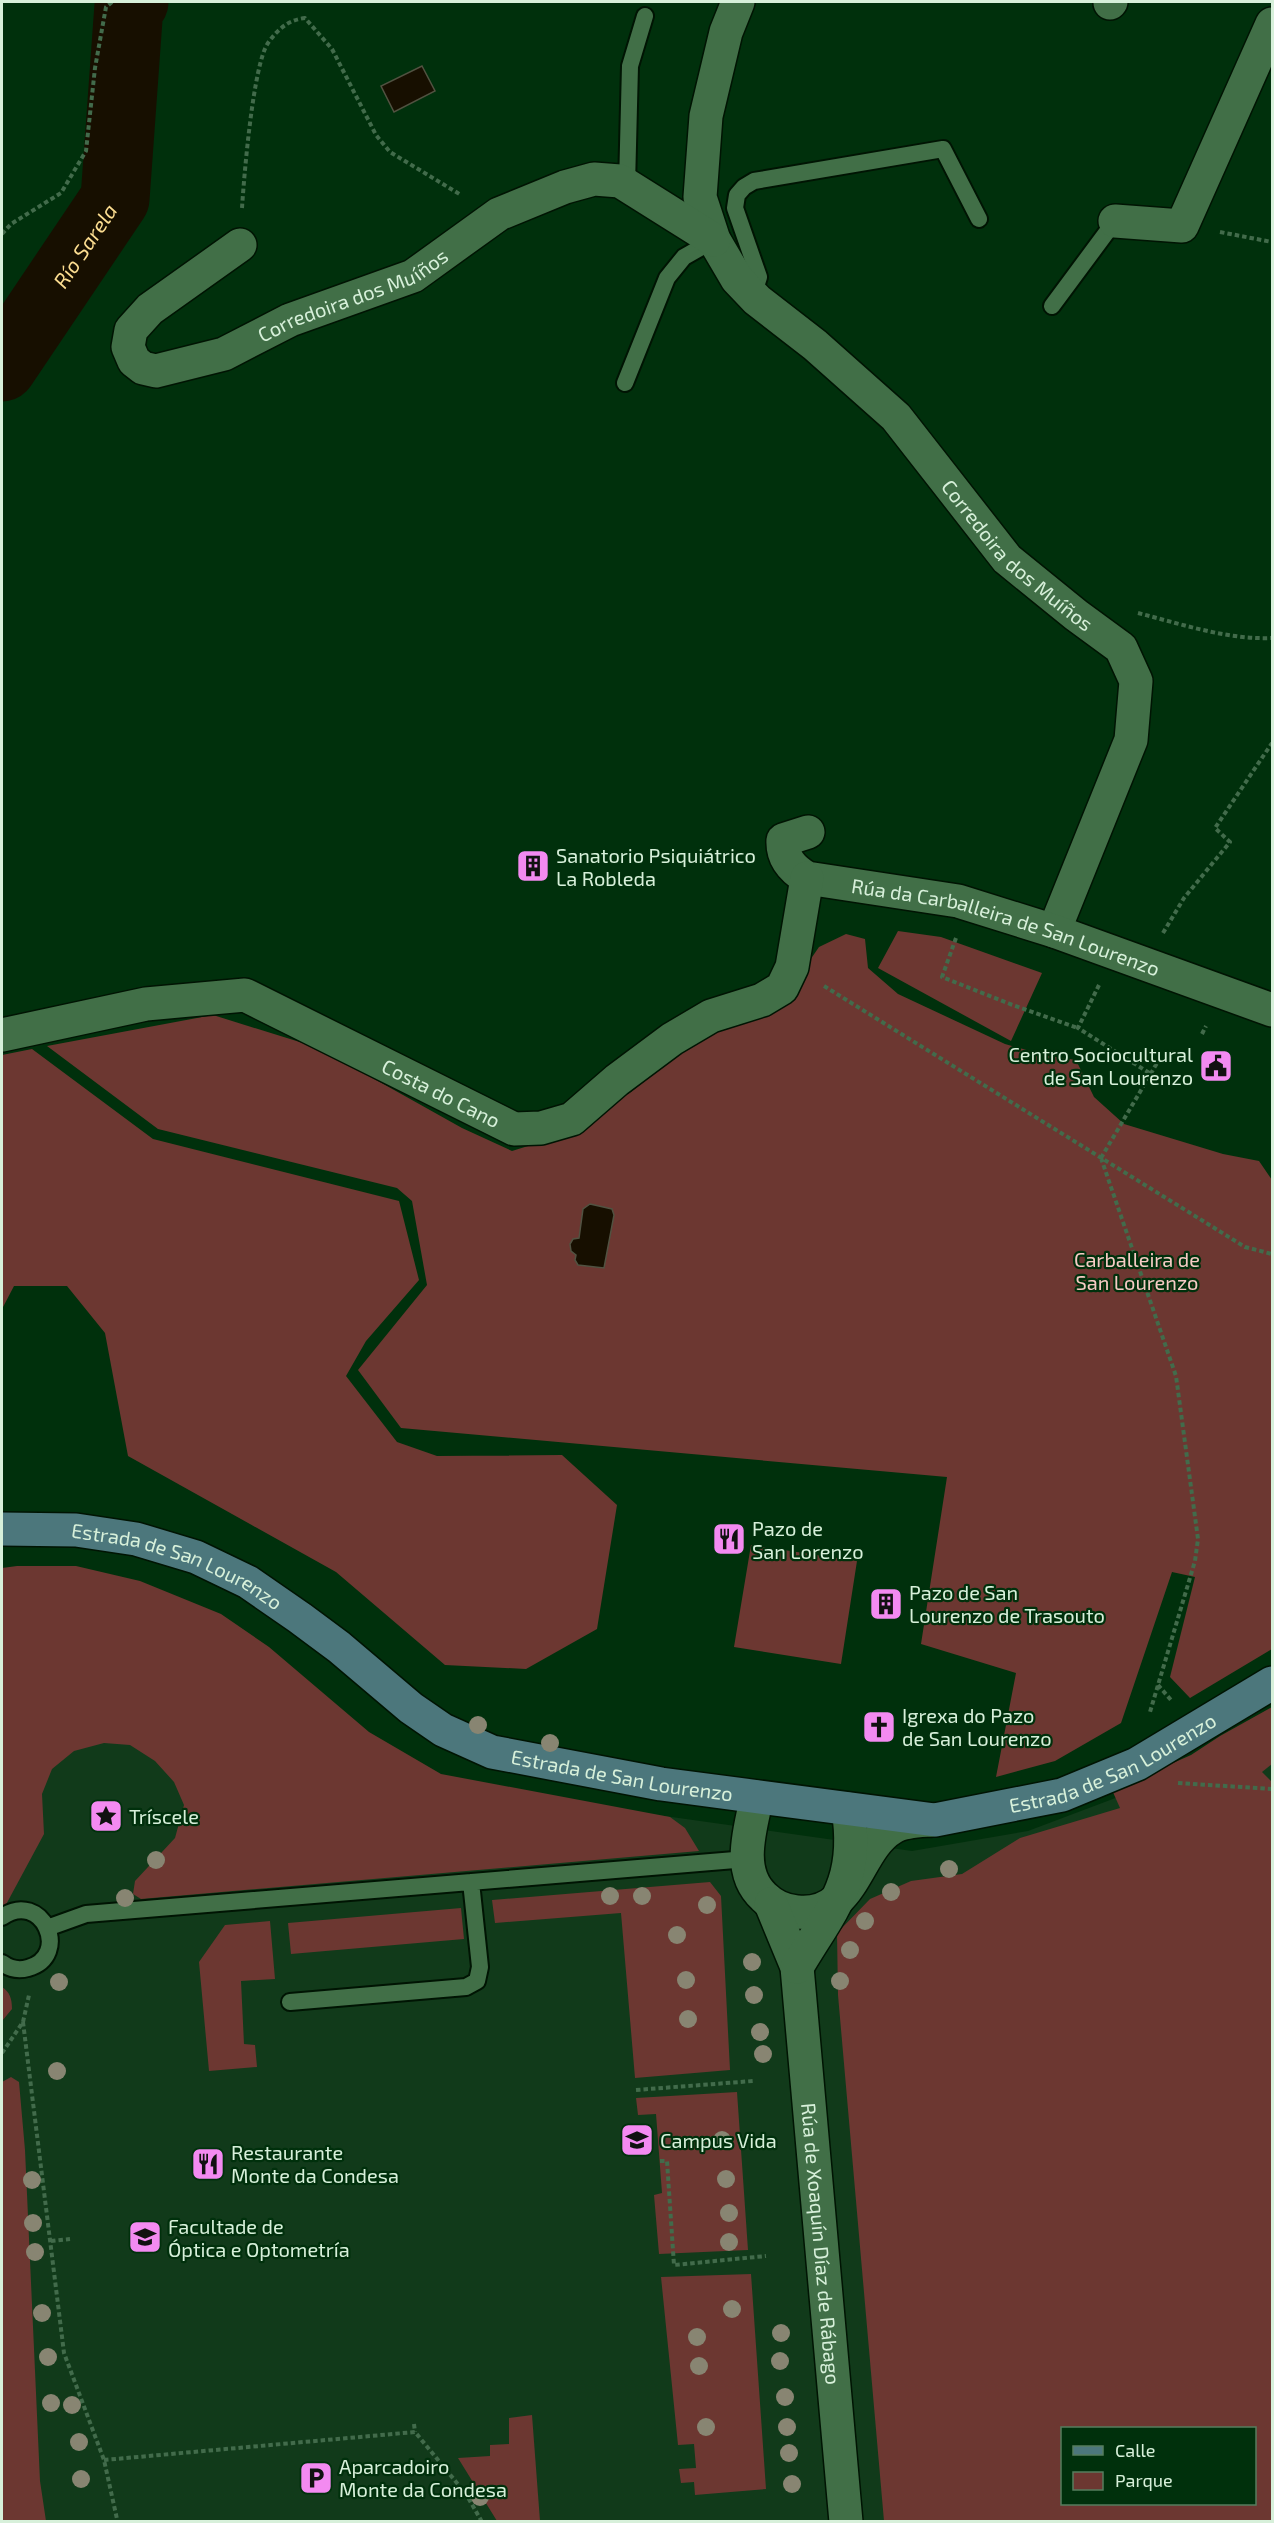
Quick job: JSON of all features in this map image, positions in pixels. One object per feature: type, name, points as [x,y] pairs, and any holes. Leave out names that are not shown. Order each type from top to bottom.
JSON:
[{"type":"street","name":"Corredoira dos Muíños","points":[[738,2],[726,32],[706,117],[700,197],[714,240],[737,279],[753,296],[815,345],[896,417],[1007,559],[1121,648],[1136,681],[1131,740],[1054,931]]},
{"type":"street","points":[[1115,221],[1182,226],[1272,24]]},
{"type":"street","name":"Corredoira dos Muíños","points":[[240,245],[150,309],[131,330],[128,347],[134,362],[143,368],[156,371],[224,354],[290,320],[413,276],[499,214],[565,187],[594,179],[620,181],[714,240]]},
{"type":"street","points":[[807,878],[795,871],[787,860],[783,840],[808,832]]},
{"type":"street","name":"Rúa da Carballeira de San Lourenzo","points":[[807,878],[958,901],[1054,931],[1272,1010]]},
{"type":"street","name":"Costa do Cano","points":[[2,1035],[146,1004],[245,995],[514,1129],[541,1128],[572,1119],[617,1080],[672,1039],[711,1016],[762,1000],[782,988],[794,955],[807,878]]},
{"type":"street","name":"Estrada de San Lourenzo","points":[[2,1529],[76,1530],[136,1539],[196,1557],[248,1582],[300,1618],[339,1647],[411,1708],[442,1730],[492,1752],[661,1784],[935,1820],[1062,1795],[1126,1769],[1272,1683]]},
{"type":"street","name":"Rúa de Xoaquín Díaz de Rábago","points":[[757,1797],[747,1859],[749,1876],[758,1892],[771,1904],[797,1967],[846,2522]]},
{"type":"street","points":[[771,1904],[788,1911],[806,1913],[824,1908],[839,1898],[851,1860],[852,1841],[848,1809]]},
{"type":"street","points":[[797,1967],[876,1843],[890,1829],[909,1822],[935,1820]]},
{"type":"lane","points":[[627,185],[630,66],[645,16]]},
{"type":"lane","points":[[753,296],[759,277],[735,208],[737,195],[754,181],[943,149],[979,219]]},
{"type":"lane","points":[[1052,306],[1115,221]]},
{"type":"lane","points":[[625,383],[667,278],[684,257],[714,240]]},
{"type":"lane","points":[[47,1928],[86,1914],[747,1859]]},
{"type":"lane","points":[[290,2002],[466,1987],[477,1981],[480,1967],[471,1882]]},
{"type":"lane","points":[[2,1917],[12,1911],[29,1912],[36,1915],[47,1928],[50,1945],[47,1953],[35,1966],[16,1970],[2,1963]]},
{"type":"path","points":[[2,234],[11,224],[61,193],[86,151],[95,68],[106,7],[112,2]]},
{"type":"path","points":[[240,245],[244,175],[258,79],[267,45],[283,25],[294,19],[305,18],[332,49],[376,135],[390,153],[450,189],[499,214]]},
{"type":"path","points":[[1182,226],[1272,242]]},
{"type":"path","points":[[1133,612],[1206,630],[1256,639],[1272,638]]},
{"type":"path","points":[[1151,965],[1163,933],[1185,898],[1230,842],[1215,828],[1272,743]]},
{"type":"path","points":[[955,942],[942,977],[1024,1010],[1078,1028],[1151,1074]]},
{"type":"path","points":[[794,955],[1101,1158],[1245,1248],[1272,1254]]},
{"type":"path","points":[[1078,1028],[1103,977]]},
{"type":"path","points":[[1148,1718],[1195,1561],[1198,1539],[1176,1376],[1101,1158],[1160,1058]]},
{"type":"path","points":[[1158,1685],[1172,1702]]},
{"type":"path","points":[[1172,1780],[1272,1789]]},
{"type":"path","points":[[35,1966],[23,2022],[64,2353],[104,2460],[117,2519]]},
{"type":"path","points":[[2,2053],[23,2022]]},
{"type":"path","points":[[636,2090],[753,2081]]},
{"type":"path","points":[[660,2161],[667,2161],[674,2265],[766,2256]]},
{"type":"path","points":[[51,2241],[70,2239]]},
{"type":"path","points":[[414,2424],[415,2432],[466,2494],[482,2522]]},
{"type":"path","points":[[104,2460],[415,2432]]},
{"type":"shaded area","points":[[422,66],[435,91],[394,112],[381,86]]},
{"type":"shaded area","points":[[590,1204],[612,1209],[614,1215],[604,1268],[578,1265],[575,1260],[576,1255],[571,1251],[570,1244],[573,1239],[579,1238],[583,1209]]},
{"type":"shaded area","name":"Campus Vida","points":[[2,1574],[438,1784],[912,1851],[1028,1831],[1142,1788],[1272,1721],[1272,2521],[2,2522]]},
{"type":"green space","points":[[898,931],[941,937],[1042,973],[1011,1041],[878,968]]},
{"type":"green space","name":"Carballeira de San Lourenzo","points":[[846,934],[865,939],[868,968],[898,994],[1005,1044],[1044,1055],[1076,1060],[1094,1097],[1124,1124],[1223,1154],[1259,1161],[1272,1180],[1272,1649],[1190,1698],[1170,1677],[1195,1577],[1172,1572],[1121,1723],[1055,1761],[996,1777],[1016,1673],[921,1644],[947,1477],[401,1428],[358,1370],[427,1285],[412,1201],[397,1188],[158,1129],[47,1046],[213,1015],[319,1048],[462,1128],[512,1151],[560,1136],[631,1092],[717,1023],[797,979],[819,947]]},
{"type":"green space","points":[[32,1049],[153,1139],[399,1201],[419,1280],[366,1341],[346,1376],[397,1442],[437,1456],[562,1455],[617,1505],[597,1629],[526,1669],[445,1665],[336,1572],[128,1456],[105,1333],[67,1286],[14,1286],[2,1309],[2,1055]]},
{"type":"green space","points":[[751,1545],[857,1561],[841,1664],[734,1647]]},
{"type":"green space","points":[[76,1566],[140,1581],[221,1614],[269,1647],[369,1732],[441,1774],[670,1817],[685,1828],[699,1851],[141,1899],[133,1894],[135,1881],[175,1838],[184,1805],[174,1782],[155,1761],[130,1745],[104,1743],[74,1751],[52,1769],[42,1794],[44,1834],[2,1912],[2,1568]]},
{"type":"green space","points":[[1272,1707],[1272,1764],[1262,1772],[1272,1782],[1272,2521],[884,2521],[838,1995],[837,1933],[870,1899],[911,1881],[962,1874],[1020,1838],[1120,1808],[1112,1790],[1191,1755]]},
{"type":"green space","points":[[710,1882],[721,1896],[730,2070],[635,2078],[621,1913],[495,1923],[492,1900]]},
{"type":"green space","points":[[461,1908],[464,1939],[291,1954],[288,1923]]},
{"type":"green space","points":[[270,1921],[275,1979],[241,1981],[244,2044],[255,2045],[257,2067],[209,2071],[199,1962],[225,1925]]},
{"type":"green space","points":[[2,1987],[10,1996],[12,2009],[2,2021]]},
{"type":"green space","points":[[11,2077],[19,2082],[25,2150],[40,2481],[46,2521],[2,2521],[2,2082]]},
{"type":"green space","points":[[737,2092],[748,2250],[659,2254],[654,2195],[662,2193],[656,2114],[638,2115],[636,2098]]},
{"type":"green space","points":[[751,2274],[766,2489],[695,2495],[694,2482],[681,2483],[679,2469],[696,2468],[694,2444],[678,2445],[661,2277]]},
{"type":"green space","points":[[532,2415],[540,2521],[497,2521],[458,2458],[490,2456],[490,2445],[509,2444],[509,2418]]},
{"type":"waterway","name":"Río Sarela","points":[[2,367],[115,199],[129,5],[134,2]]},
{"type":"place","name":"Sanatorio Psiquiátrico La Robleda","points":[[533,866]]},
{"type":"place","name":"Centro Sociocultural de San Lourenzo","points":[[1216,1066]]},
{"type":"place","name":"Pazo de San Lorenzo","points":[[729,1539]]},
{"type":"place","name":"Pazo de San Lourenzo de Trasouto","points":[[886,1604]]},
{"type":"place","name":"Igrexa do Pazo de San Lourenzo","points":[[879,1727]]},
{"type":"place","name":"Tríscele","points":[[106,1816]]},
{"type":"place","name":"Campus Vida","points":[[637,2140]]},
{"type":"place","name":"Restaurante Monte da Condesa","points":[[208,2164]]},
{"type":"place","name":"Facultade de Óptica e Optometría","points":[[145,2237]]},
{"type":"place","name":"Aparcadoiro Monte da Condesa","points":[[316,2478]]}]
